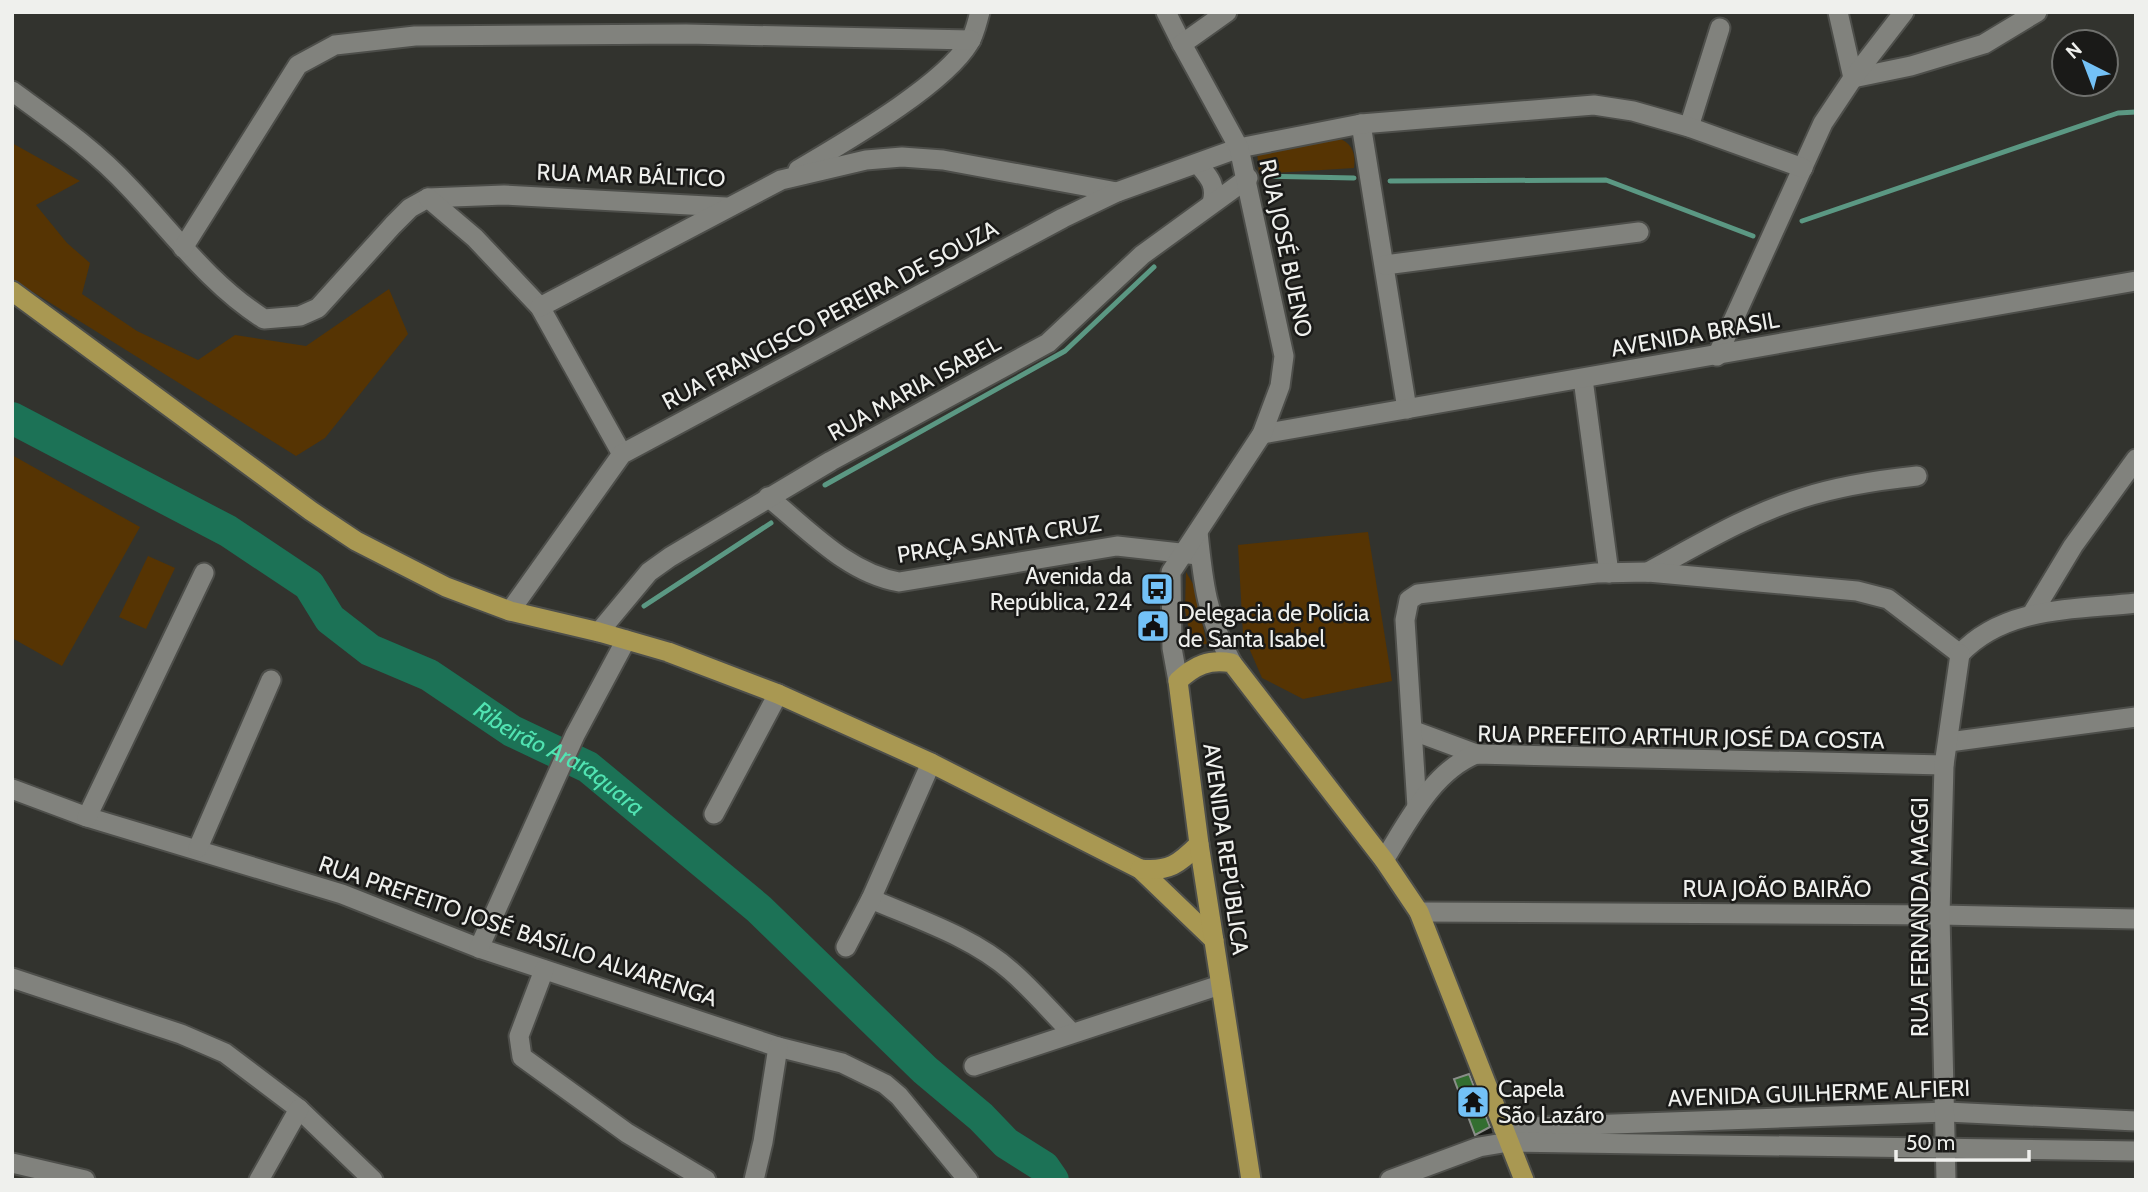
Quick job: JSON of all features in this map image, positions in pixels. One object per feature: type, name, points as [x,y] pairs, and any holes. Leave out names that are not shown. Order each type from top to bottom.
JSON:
[{"type":"main road","points":[[12,290],[356,541],[446,587],[510,611],[626,640],[778,694],[931,764],[1140,869],[1214,940]]},
{"type":"main road","points":[[1178,681],[1201,664],[1216,660],[1232,663],[1384,860],[1419,912],[1524,1180]]},
{"type":"main road","name":"AVENIDA REPÚBLICA","points":[[1178,681],[1199,844],[1251,1180]]},
{"type":"main road","points":[[1140,869],[1172,869],[1199,844]]},
{"type":"street","points":[[781,180],[884,116],[943,71],[971,40],[980,12]]},
{"type":"street","name":"RUA JOSÉ BUENO","points":[[1166,12],[1239,148],[1248,178],[1284,356],[1280,386],[1262,434],[1198,532]]},
{"type":"street","points":[[1182,44],[1227,12]]},
{"type":"street","points":[[1838,12],[1853,78]]},
{"type":"street","points":[[1717,356],[1823,123],[1853,78],[1904,12]]},
{"type":"street","points":[[1853,78],[1911,66],[1984,44],[2037,12]]},
{"type":"street","points":[[1689,127],[1720,28]]},
{"type":"street","points":[[183,248],[298,65],[335,45],[428,36],[686,34],[971,40]]},
{"type":"street","points":[[12,91],[79,139],[226,291],[264,319],[300,316],[318,307],[336,291],[410,208],[428,198],[475,239],[540,307],[622,454]]},
{"type":"street","name":"RUA FRANCISCO PEREIRA DE SOUZA","points":[[510,611],[622,454],[1117,192],[1239,148],[1361,124],[1594,104],[1633,111],[1689,127],[1803,168]]},
{"type":"street","points":[[1361,124],[1407,409]]},
{"type":"street","name":"RUA MAR BÁLTICO","points":[[428,198],[504,195],[726,207],[781,180],[866,160],[902,157],[943,160],[1117,192]]},
{"type":"street","points":[[1198,163],[1213,182],[1215,191],[1212,203]]},
{"type":"street","name":"RUA MARIA ISABEL","points":[[599,632],[649,572],[768,497],[1048,343],[1142,255],[1248,178]]},
{"type":"street","points":[[540,307],[726,207]]},
{"type":"street","points":[[1385,265],[1639,232]]},
{"type":"street","name":"AVENIDA BRASIL","points":[[1262,434],[2136,281]]},
{"type":"street","points":[[1583,379],[1609,573]]},
{"type":"street","points":[[2032,614],[2073,546],[2136,459]]},
{"type":"street","points":[[1648,572],[1744,521],[1802,498],[1879,480],[1917,476]]},
{"type":"street","name":"PRAÇA SANTA CRUZ","points":[[768,497],[858,570],[877,578],[899,582],[1117,546],[1201,555]]},
{"type":"street","points":[[1198,532],[1202,580],[1212,621],[1232,663]]},
{"type":"street","name":"AVENIDA REPÚBLICA","points":[[1178,681],[1172,648],[1170,581],[1180,554],[1198,532]]},
{"type":"street","points":[[1417,807],[1405,620],[1409,600],[1431,592],[1609,573],[1648,572],[1874,594],[1888,599],[1960,654],[1975,638],[1997,624],[2032,614],[2136,603]]},
{"type":"street","points":[[87,817],[204,573]]},
{"type":"street","points":[[479,948],[575,735],[626,640]]},
{"type":"street","name":"RUA FERNANDA MAGGI","points":[[1946,1180],[1947,1112],[1940,915],[1944,765],[1960,654]]},
{"type":"street","points":[[198,848],[271,680]]},
{"type":"street","points":[[714,814],[778,694]]},
{"type":"street","points":[[1948,742],[2136,717]]},
{"type":"street","points":[[1414,731],[1476,754]]},
{"type":"street","name":"RUA PREFEITO ARTHUR JOSÉ DA COSTA","points":[[1384,860],[1417,807],[1457,762],[1476,754],[1944,765]]},
{"type":"street","points":[[846,947],[871,899],[931,764]]},
{"type":"street","name":"RUA PREFEITO JOSÉ BASÍLIO ALVARENGA","points":[[12,789],[87,817],[198,848],[342,894],[479,948],[544,970],[778,1047],[842,1063],[885,1084],[908,1105],[968,1180]]},
{"type":"street","points":[[871,899],[952,934],[986,953],[1010,970],[1072,1033]]},
{"type":"street","name":"RUA JOÃO BAIRÃO","points":[[1419,912],[2136,919]]},
{"type":"street","points":[[544,970],[519,1036],[522,1057],[627,1133],[706,1180]]},
{"type":"street","points":[[12,978],[226,1053],[299,1109],[373,1180]]},
{"type":"street","points":[[974,1066],[1220,985]]},
{"type":"street","points":[[754,1180],[763,1142],[778,1047]]},
{"type":"street","points":[[260,1180],[299,1109]]},
{"type":"street","name":"AVENIDA GUILHERME ALFIERI","points":[[1506,1135],[1947,1112],[2136,1121]]},
{"type":"street","points":[[1390,1180],[1506,1135]]},
{"type":"street","name":"AVENIDA GUILHERME ALFIERI","points":[[1506,1135],[1947,1149],[2136,1150]]},
{"type":"street","points":[[12,1163],[71,1179]]},
{"type":"shaded area","points":[[1338,138],[1352,149],[1354,168],[1259,174],[1257,151]]},
{"type":"shaded area","points":[[12,143],[80,181],[36,205],[67,243],[90,263],[82,294],[137,331],[198,360],[235,335],[306,346],[389,289],[408,334],[325,438],[296,456],[12,279]]},
{"type":"shaded area","points":[[12,455],[140,527],[62,666],[12,638]]},
{"type":"shaded area","points":[[1368,532],[1392,681],[1303,699],[1262,678],[1243,634],[1238,545]]},
{"type":"shaded area","points":[[148,556],[175,568],[146,629],[119,617]]},
{"type":"shaded area","points":[[1186,572],[1193,584],[1207,644],[1192,645],[1185,610]]},
{"type":"building","name":"Capela São Lazáro","points":[[1469,1074],[1490,1127],[1475,1135],[1454,1079]]},
{"type":"waterway","points":[[1802,221],[2118,113],[2136,112]]},
{"type":"waterway","points":[[1264,176],[1354,178]]},
{"type":"waterway","points":[[1390,181],[1606,180],[1753,236]]},
{"type":"waterway","points":[[825,485],[1065,351],[1154,267]]},
{"type":"waterway","name":"Ribeirão Araraquara","points":[[12,418],[228,531],[309,585],[330,619],[370,650],[429,675],[512,731],[588,767],[759,909],[925,1070],[981,1117],[1006,1143],[1044,1167],[1053,1180]]},
{"type":"waterway","points":[[644,606],[771,523]]},
{"type":"place","name":"Avenida da República, 224","points":[[1157,589]]},
{"type":"place","name":"Delegacia de Polícia de Santa Isabel","points":[[1153,626]]},
{"type":"place","name":"Capela São Lazáro","points":[[1473,1102]]}]
